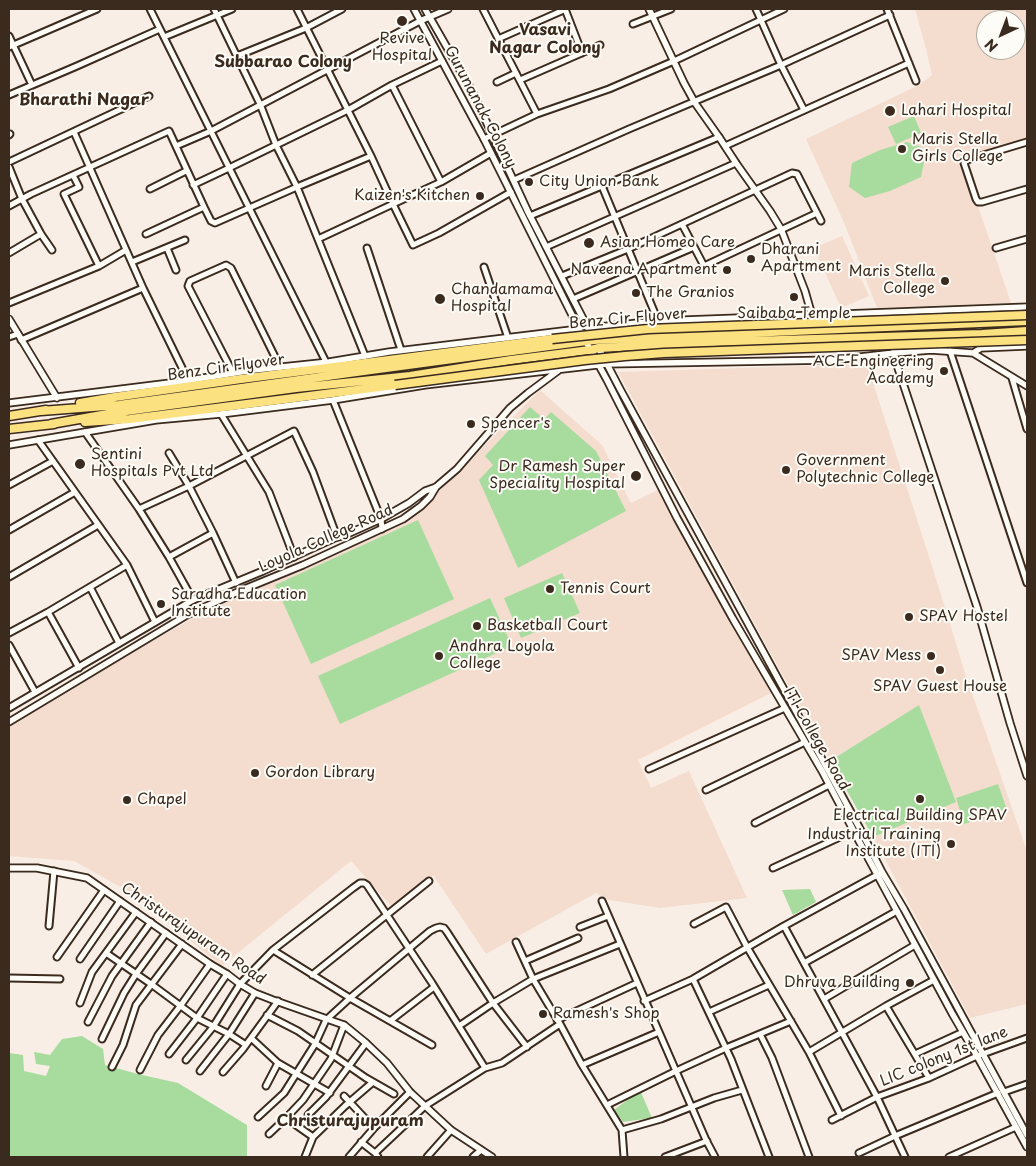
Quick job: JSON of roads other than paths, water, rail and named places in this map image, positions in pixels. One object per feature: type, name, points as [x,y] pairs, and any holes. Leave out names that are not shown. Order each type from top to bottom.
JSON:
[{"type":"main road","name":"Benz Cir Flyover","points":[[41,411],[115,397],[250,378],[552,339],[648,329],[1027,315]]},
{"type":"main road","points":[[9,416],[41,411],[120,405],[594,340],[1027,321]]},
{"type":"main road","points":[[51,424],[119,412],[296,388],[410,376],[599,348],[1027,331]]},
{"type":"main road","points":[[9,429],[51,424],[130,419],[625,356],[1027,340]]},
{"type":"street","points":[[11,46],[97,9]]},
{"type":"street","points":[[150,9],[326,362]]},
{"type":"street","points":[[214,9],[260,104],[276,145],[297,187],[365,356]]},
{"type":"street","points":[[164,37],[232,9]]},
{"type":"street","points":[[296,9],[371,156],[413,245],[439,233],[511,192]]},
{"type":"street","points":[[237,56],[306,28],[342,9]]},
{"type":"street","name":"Gurunanak Colony","points":[[416,9],[420,21],[511,192],[527,216]]},
{"type":"street","name":"Gurunanak Colony","points":[[425,9],[473,93],[514,180],[527,216]]},
{"type":"street","points":[[176,146],[211,131],[420,21],[448,9]]},
{"type":"street","points":[[483,9],[537,114]]},
{"type":"street","points":[[498,39],[566,9],[582,53]]},
{"type":"street","points":[[649,9],[695,102],[781,230],[805,291],[816,330]]},
{"type":"street","points":[[633,24],[671,9]]},
{"type":"street","points":[[756,9],[781,66],[804,110]]},
{"type":"street","points":[[484,139],[537,114],[609,89],[674,61],[784,9]]},
{"type":"street","points":[[887,9],[916,81]]},
{"type":"street","points":[[514,180],[629,129],[781,66],[890,15]]},
{"type":"street","points":[[9,95],[160,29]]},
{"type":"street","points":[[9,36],[11,46],[32,85]]},
{"type":"street","points":[[520,80],[600,45]]},
{"type":"street","points":[[193,185],[348,110],[392,85],[442,61]]},
{"type":"street","points":[[725,146],[909,63]]},
{"type":"street","points":[[497,82],[516,73]]},
{"type":"street","points":[[392,85],[441,182]]},
{"type":"street","points":[[9,162],[149,96]]},
{"type":"street","points":[[9,206],[22,198],[168,130],[204,207],[215,223],[371,156]]},
{"type":"street","points":[[74,132],[143,288],[188,380]]},
{"type":"street","points":[[527,216],[719,137]]},
{"type":"street","points":[[1027,142],[967,160],[964,164],[978,202],[1027,190]]},
{"type":"street","points":[[318,238],[441,182],[491,153]]},
{"type":"street","points":[[546,247],[736,164]]},
{"type":"street","points":[[9,167],[40,234],[52,250]]},
{"type":"street","points":[[150,189],[186,171]]},
{"type":"street","points":[[562,276],[628,249],[794,173],[821,221]]},
{"type":"street","points":[[73,175],[78,187],[64,194],[99,266]]},
{"type":"street","points":[[602,186],[658,321]]},
{"type":"street","points":[[146,234],[204,207]]},
{"type":"street","points":[[682,224],[704,266],[817,213]]},
{"type":"street","name":"ITI College Road","points":[[527,216],[562,276],[606,364],[859,827],[897,911],[915,945],[963,1032],[980,1055]]},
{"type":"street","name":"ITI College Road","points":[[527,216],[578,329],[615,396],[681,526],[805,742],[853,831],[904,909],[980,1055],[1027,1135]]},
{"type":"street","points":[[9,253],[40,234]]},
{"type":"street","points":[[996,248],[1027,239]]},
{"type":"street","points":[[132,262],[185,240]]},
{"type":"street","points":[[573,299],[694,247]]},
{"type":"street","points":[[167,248],[176,270]]},
{"type":"street","points":[[367,248],[401,350]]},
{"type":"street","points":[[9,303],[99,266],[126,250]]},
{"type":"street","points":[[233,373],[188,286],[190,281],[226,265],[231,268],[280,367]]},
{"type":"street","points":[[484,267],[508,338]]},
{"type":"street","points":[[21,340],[143,288]]},
{"type":"street","points":[[588,328],[658,321],[1027,307]]},
{"type":"street","points":[[9,319],[57,398]]},
{"type":"street","points":[[9,403],[326,362],[401,350],[578,329]]},
{"type":"street","points":[[9,337],[18,334]]},
{"type":"street","points":[[892,336],[897,365],[977,607],[1027,776]]},
{"type":"street","points":[[973,353],[981,348],[1027,346]]},
{"type":"street","points":[[9,445],[156,420],[221,414],[333,400],[426,385],[606,364],[833,360],[931,350],[973,353],[1027,386]]},
{"type":"street","points":[[950,352],[1027,583]]},
{"type":"street","name":"Loyola College Road","points":[[9,722],[187,615],[382,529],[414,511],[430,497],[436,487],[456,469],[510,408],[559,370]]},
{"type":"street","points":[[1012,378],[1027,430]]},
{"type":"street","points":[[333,400],[382,519],[382,529]]},
{"type":"street","points":[[221,414],[269,492],[294,557]]},
{"type":"street","points":[[139,509],[189,486],[294,431],[313,472],[337,538]]},
{"type":"street","points":[[85,432],[139,509],[193,600]]},
{"type":"street","points":[[38,440],[127,565],[155,622]]},
{"type":"street","points":[[169,453],[189,486],[236,583]]},
{"type":"street","points":[[9,486],[53,461]]},
{"type":"street","name":"Loyola College Road","points":[[9,708],[193,600],[382,519],[425,491],[436,487]]},
{"type":"street","points":[[9,530],[75,492]]},
{"type":"street","points":[[9,577],[98,525]]},
{"type":"street","points":[[169,557],[213,533]]},
{"type":"street","points":[[9,633],[127,565]]},
{"type":"street","points":[[90,587],[120,643]]},
{"type":"street","points":[[48,612],[79,668]]},
{"type":"street","points":[[9,645],[36,692]]},
{"type":"street","points":[[650,769],[785,708]]},
{"type":"street","points":[[706,790],[805,742]]},
{"type":"street","points":[[755,823],[829,785]]},
{"type":"street","points":[[773,868],[853,831]]},
{"type":"street","name":"Christurajupuram Road","points":[[9,868],[37,868],[87,878],[240,984],[255,992],[326,1020],[344,1025],[387,1063],[410,1092],[451,1130],[492,1157]]},
{"type":"street","points":[[49,926],[54,871]]},
{"type":"street","points":[[644,1001],[693,978],[879,873]]},
{"type":"street","points":[[312,975],[429,881]]},
{"type":"street","points":[[186,1060],[213,1027],[240,984],[273,950],[360,883],[364,883],[368,885],[485,1068]]},
{"type":"street","points":[[57,957],[104,890]]},
{"type":"street","points":[[80,959],[120,901]]},
{"type":"street","points":[[602,901],[644,1001],[706,1141],[715,1157]]},
{"type":"street","points":[[694,924],[726,907],[747,947],[809,1052],[840,1116]]},
{"type":"street","points":[[804,963],[897,911]]},
{"type":"street","points":[[80,1002],[92,972],[136,912]]},
{"type":"street","points":[[580,927],[608,916]]},
{"type":"street","points":[[88,1022],[112,976],[151,922]]},
{"type":"street","points":[[784,926],[877,1097],[832,1120]]},
{"type":"street","points":[[258,1117],[284,1093],[315,1044],[326,1020],[436,928],[444,928],[493,1003],[527,1047]]},
{"type":"street","points":[[102,1039],[124,993],[166,933]]},
{"type":"street","points":[[526,961],[578,938]]},
{"type":"street","points":[[516,942],[533,979],[622,1130],[624,1157]]},
{"type":"street","points":[[112,1067],[123,1044],[133,1012],[140,998],[182,944]]},
{"type":"street","points":[[459,1026],[533,979],[620,944]]},
{"type":"street","points":[[824,1000],[915,945]]},
{"type":"street","points":[[273,950],[350,998],[432,1045]]},
{"type":"street","points":[[106,953],[197,1018],[246,1045]]},
{"type":"street","points":[[140,1070],[158,1036],[210,964]]},
{"type":"street","points":[[169,1054],[197,1018],[227,974]]},
{"type":"street","points":[[9,978],[60,979]]},
{"type":"street","points":[[693,978],[731,1059],[769,1157]]},
{"type":"street","points":[[809,1052],[934,980]]},
{"type":"street","points":[[361,1142],[376,1155],[425,1106],[485,1068],[502,1064],[558,1022],[637,983]]},
{"type":"street","points":[[709,1012],[769,985]]},
{"type":"street","points":[[390,1021],[434,987]]},
{"type":"street","points":[[200,1071],[229,1034],[255,992]]},
{"type":"street","points":[[223,1072],[246,1045],[278,1001]]},
{"type":"street","points":[[886,1006],[929,1078]]},
{"type":"street","points":[[267,1015],[298,1031],[332,1056],[394,1094]]},
{"type":"street","points":[[607,1105],[726,1048],[791,1021]]},
{"type":"street","points":[[269,1134],[299,1105],[314,1084],[332,1056],[344,1025]]},
{"type":"street","points":[[582,1065],[659,1032]]},
{"type":"street","points":[[915,1054],[963,1032]]},
{"type":"street","points":[[760,1034],[772,1058],[809,1157]]},
{"type":"street","points":[[251,1038],[278,1063],[330,1093]]},
{"type":"street","name":"LIC colony 1st lane","points":[[905,1157],[877,1097],[1027,1038]]},
{"type":"street","points":[[308,1115],[330,1093],[366,1043]]},
{"type":"street","points":[[266,1086],[278,1063]]},
{"type":"street","points":[[305,1157],[313,1137],[373,1082]]},
{"type":"street","points":[[859,1153],[895,1136],[1027,1084]]},
{"type":"street","points":[[622,1130],[661,1119],[692,1106],[742,1090]]},
{"type":"street","points":[[349,1157],[374,1128],[410,1092]]},
{"type":"street","name":"ITI College Road","points":[[1001,1093],[1027,1147]]},
{"type":"street","points":[[344,1096],[374,1128]]},
{"type":"street","points":[[286,1118],[313,1137]]},
{"type":"street","points":[[949,1157],[1016,1126]]},
{"type":"street","points":[[426,1157],[451,1130]]},
{"type":"street","points":[[665,1157],[706,1141]]},
{"type":"street","points":[[473,1157],[481,1150]]},
{"type":"place","name":"Revive Hospital","points":[[402,21]]},
{"type":"place","name":"Lahari Hospital","points":[[890,111]]},
{"type":"place","name":"Maris Stella Girls College","points":[[902,149]]},
{"type":"place","name":"City Union Bank","points":[[529,182]]},
{"type":"place","name":"Kaizen's Kitchen","points":[[480,196]]},
{"type":"place","name":"Asian Homeo Care","points":[[589,243]]},
{"type":"place","name":"Dharani Apartment","points":[[751,259]]},
{"type":"place","name":"Naveena Apartment","points":[[727,270]]},
{"type":"place","name":"Maris Stella College","points":[[945,281]]},
{"type":"place","name":"The Granios","points":[[636,293]]},
{"type":"place","name":"Saibaba Temple","points":[[794,297]]},
{"type":"place","name":"Chandamama Hospital","points":[[440,299]]},
{"type":"place","name":"ACE Engineering Academy","points":[[944,371]]},
{"type":"place","name":"Spencer's","points":[[471,424]]},
{"type":"place","name":"Sentini Hospitals Pvt Ltd","points":[[80,464]]},
{"type":"place","name":"Government Polytechnic College","points":[[786,470]]},
{"type":"place","name":"Dr Ramesh Super Speciality Hospital","points":[[636,476]]},
{"type":"place","name":"Tennis Court","points":[[550,589]]},
{"type":"place","name":"Saradha Education Institute","points":[[161,604]]},
{"type":"place","name":"SPAV Hostel","points":[[909,617]]},
{"type":"place","name":"Basketball Court","points":[[477,626]]},
{"type":"place","name":"Andhra Loyola College","points":[[439,656]]},
{"type":"place","name":"SPAV Mess","points":[[931,656]]},
{"type":"place","name":"SPAV Guest House","points":[[940,670]]},
{"type":"place","name":"Gordon Library","points":[[255,773]]},
{"type":"place","name":"Electrical Building SPAV","points":[[920,799]]},
{"type":"place","name":"Chapel","points":[[127,800]]},
{"type":"place","name":"Industrial Training Institute (ITI)","points":[[951,844]]},
{"type":"place","name":"Dhruva Building","points":[[910,983]]},
{"type":"place","name":"Ramesh's Shop","points":[[543,1014]]},
{"type":"district","name":"Vasavi Nagar Colony","points":[[545,40]]},
{"type":"district","name":"Subbarao Colony","points":[[283,63]]},
{"type":"district","name":"Bharathi Nagar","points":[[84,101]]},
{"type":"district","name":"Christurajupuram","points":[[350,1122]]}]
